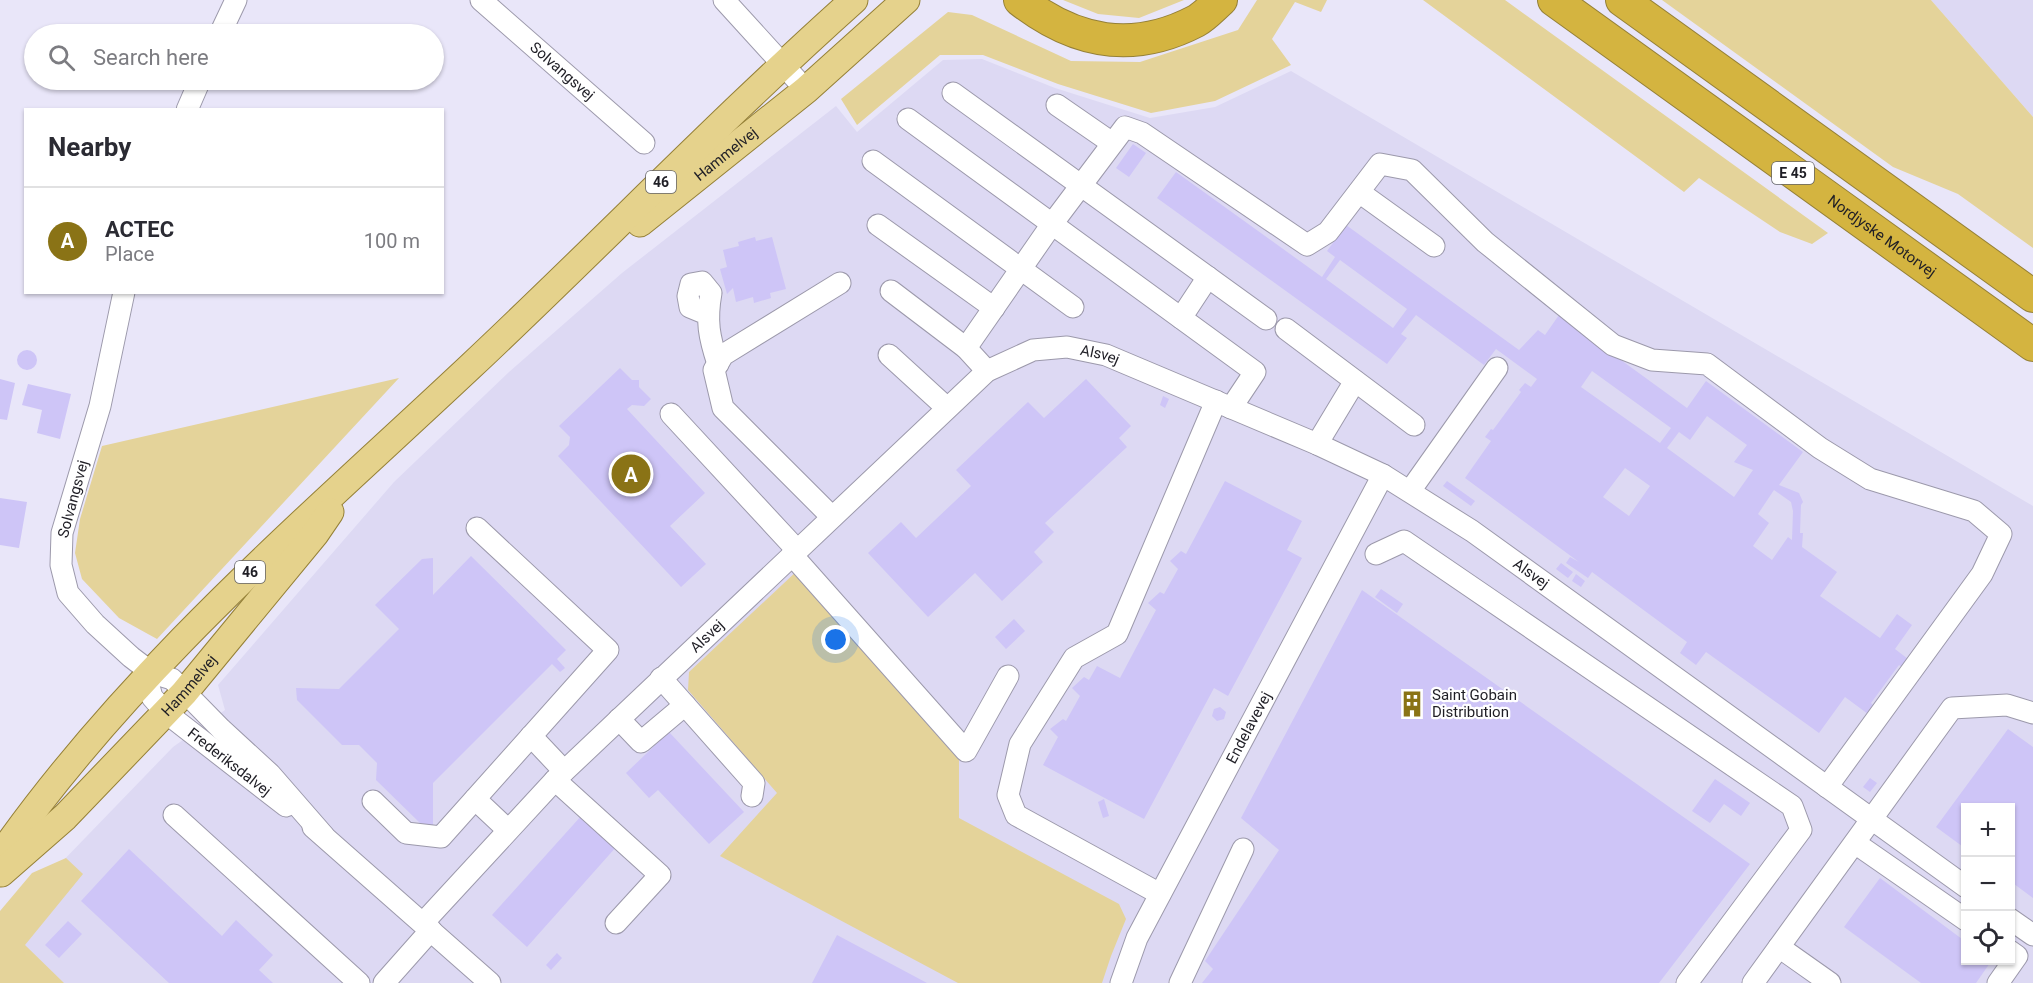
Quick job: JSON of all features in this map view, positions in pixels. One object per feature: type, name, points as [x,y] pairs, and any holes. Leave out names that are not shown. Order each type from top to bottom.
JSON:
[{"type":"highway","points":[[1026,3],[1077,34],[1113,41],[1155,38],[1198,20],[1221,0]]},
{"type":"highway","name":"Nordjyske Motorvej","points":[[1554,0],[2033,345]]},
{"type":"highway","name":"E 45","points":[[1623,0],[2033,296]]},
{"type":"main road","name":"Hammelvej","points":[[0,874],[13,854],[28,817],[108,720],[162,689],[185,636],[292,531],[540,302],[680,163],[854,0]]},
{"type":"main road","name":"Hammelvej","points":[[540,302],[806,90],[906,0]]},
{"type":"main road","name":"Hammelvej","points":[[13,854],[65,817],[162,689],[315,534],[354,476]]},
{"type":"street","points":[[225,24],[236,0]]},
{"type":"street","name":"Solvangsvej","points":[[481,0],[644,143]]},
{"type":"street","points":[[724,0],[806,90]]},
{"type":"street","points":[[188,108],[196,90]]},
{"type":"street","points":[[954,93],[1266,319]]},
{"type":"street","points":[[1057,105],[1112,143]]},
{"type":"street","points":[[908,119],[1255,372],[1223,404],[1117,634],[1074,658],[1020,744],[1008,795],[1016,815],[1160,894]]},
{"type":"street","points":[[966,348],[1080,185],[1125,127],[1142,133],[1307,245],[1328,232],[1380,164],[1412,171],[1485,242],[1613,345],[1652,360],[1707,364],[1820,448],[1870,479],[1974,511],[2001,534],[1982,574],[1827,787]]},
{"type":"street","points":[[873,161],[1072,307]]},
{"type":"street","points":[[1359,192],[1434,246]]},
{"type":"street","points":[[878,225],[994,308]]},
{"type":"street","points":[[1181,318],[1208,277]]},
{"type":"street","points":[[832,518],[723,408],[714,370],[723,355],[840,283]]},
{"type":"street","points":[[891,291],[966,348],[987,371]]},
{"type":"street","name":"Solvangsvej","points":[[124,294],[100,406],[62,533],[61,565],[68,593],[112,641],[162,689]]},
{"type":"street","points":[[707,314],[708,334],[718,364]]},
{"type":"street","points":[[1286,329],[1414,425]]},
{"type":"street","name":"Alsvej","points":[[384,983],[427,926],[508,830],[560,775],[947,408],[987,371],[1033,350],[1067,347],[1106,355],[1223,404],[1317,444],[1383,475],[1410,491],[1472,531],[1961,884]]},
{"type":"street","points":[[889,355],[947,408]]},
{"type":"street","points":[[1410,491],[1497,368]]},
{"type":"street","points":[[1317,444],[1355,381]]},
{"type":"street","points":[[671,414],[795,552],[966,751],[1008,676]]},
{"type":"street","name":"Endelavevej","points":[[1121,983],[1137,938],[1383,475]]},
{"type":"street","points":[[373,801],[406,833],[441,837],[608,650],[477,528]]},
{"type":"street","points":[[1376,554],[1404,541],[1792,806],[1801,830],[1687,983]]},
{"type":"street","points":[[661,678],[754,783],[752,796]]},
{"type":"street","name":"Frederiksdalvej","points":[[162,689],[490,983]]},
{"type":"street","points":[[619,718],[641,742],[685,705]]},
{"type":"street","points":[[1753,983],[1952,708],[2007,705],[2033,713]]},
{"type":"street","points":[[531,736],[560,775],[660,875],[616,923]]},
{"type":"street","points":[[475,799],[508,830]]},
{"type":"street","points":[[174,815],[359,983]]},
{"type":"street","points":[[1855,843],[1961,917]]},
{"type":"street","points":[[1180,983],[1243,849]]},
{"type":"street","points":[[2015,922],[2033,935]]},
{"type":"street","points":[[1779,947],[1830,983]]},
{"type":"street","points":[[1998,983],[2011,965]]},
{"type":"shaded area","points":[[1063,0],[1184,0],[1139,18],[1098,14]]},
{"type":"shaded area","points":[[1257,0],[1327,0],[1321,12],[1295,2],[1272,39],[1291,65],[1215,101],[1151,113],[1058,84],[983,55],[940,55],[857,125],[841,99],[948,12],[972,15],[1071,61],[1140,62],[1238,30]]},
{"type":"shaded area","points":[[1423,0],[1505,0],[1828,233],[1812,244],[1780,232],[1699,178],[1684,192]]},
{"type":"shaded area","points":[[1662,0],[1931,0],[2033,117],[2033,248],[1958,194],[1893,167]]},
{"type":"shaded area","points":[[1931,0],[2033,0],[2033,117]]},
{"type":"shaded area","points":[[982,59],[1055,88],[1150,118],[1215,107],[1291,71],[2033,506],[2033,983],[30,983],[0,926],[173,747],[225,710],[218,685],[394,482],[509,372],[622,273],[836,106],[857,132],[943,60]]},
{"type":"shaded area","points":[[399,378],[157,639],[119,618],[82,579],[75,553],[80,519],[102,446]]},
{"type":"shaded area","points":[[799,569],[959,758],[959,818],[1119,904],[1126,919],[1102,983],[958,983],[720,856],[777,793],[688,690],[689,672]]},
{"type":"shaded area","points":[[66,858],[83,874],[25,945],[64,983],[0,983],[0,911],[32,873]]},
{"type":"building","points":[[1133,144],[1146,153],[1129,177],[1116,168]]},
{"type":"building","points":[[1176,172],[1322,277],[1335,257],[1327,251],[1346,225],[1519,350],[1538,330],[1545,335],[1559,315],[1687,408],[1706,381],[1803,452],[1779,485],[1799,493],[1803,502],[1800,533],[1803,533],[1802,547],[1837,572],[1820,596],[1880,638],[1897,614],[1912,625],[1895,649],[1908,659],[1902,667],[1899,665],[1871,703],[1874,706],[1868,714],[1845,697],[1819,733],[1706,652],[1696,665],[1680,653],[1687,642],[1592,572],[1588,578],[1566,563],[1570,557],[1579,562],[1465,478],[1491,441],[1485,437],[1491,429],[1493,430],[1521,392],[1519,390],[1525,383],[1531,387],[1537,379],[1496,349],[1484,365],[1416,315],[1401,334],[1407,338],[1387,364],[1157,198]],"holes":[[[1340,260],[1407,309],[1393,328],[1326,279]],[[1592,371],[1671,428],[1660,443],[1581,387]],[[1707,416],[1747,445],[1734,462],[1753,470],[1734,497],[1667,448],[1679,432],[1690,440]],[[1625,468],[1650,486],[1629,516],[1603,497]],[[1774,490],[1791,502],[1793,511],[1792,540],[1788,537],[1772,560],[1753,546],[1769,523],[1758,514]]]},
{"type":"building","points":[[755,237],[756,241],[772,237],[786,289],[770,293],[771,298],[754,303],[753,297],[736,302],[733,288],[727,294],[720,269],[727,267],[723,250],[739,246],[738,242]]},
{"type":"building","points":[[27,350],[34,353],[37,360],[34,367],[27,370],[20,367],[17,360],[20,353]]},
{"type":"building","points":[[620,368],[632,380],[639,380],[639,387],[651,399],[644,406],[632,405],[627,409],[705,493],[670,526],[706,564],[681,587],[558,456],[569,445],[570,437],[559,426]]},
{"type":"building","points":[[0,379],[15,383],[7,420],[0,419]]},
{"type":"building","points":[[1086,379],[1131,426],[1119,438],[1127,447],[1045,523],[1054,532],[1034,552],[1043,562],[1002,601],[975,573],[928,617],[868,553],[901,522],[916,538],[971,486],[956,470],[1028,402],[1044,418]]},
{"type":"building","points":[[28,384],[71,394],[60,439],[37,433],[42,410],[22,405]]},
{"type":"building","points":[[1163,396],[1169,399],[1165,408],[1160,405]]},
{"type":"building","points":[[1225,481],[1302,521],[1287,550],[1302,558],[1228,696],[1214,688],[1144,819],[1043,765],[1058,737],[1050,729],[1063,719],[1066,721],[1080,696],[1072,688],[1084,677],[1089,680],[1097,666],[1120,678],[1156,610],[1148,603],[1160,592],[1164,594],[1178,569],[1170,561],[1181,551],[1186,554]]},
{"type":"building","points":[[1447,481],[1475,501],[1471,506],[1443,486]]},
{"type":"building","points":[[0,498],[27,502],[19,548],[0,545]]},
{"type":"building","points":[[471,556],[566,650],[557,659],[565,668],[560,672],[552,664],[433,783],[433,825],[421,824],[376,780],[377,763],[359,745],[342,745],[297,700],[296,688],[339,689],[399,629],[375,605],[422,559],[433,558],[433,595]]},
{"type":"building","points":[[1561,563],[1573,572],[1568,578],[1556,569]]},
{"type":"building","points":[[1576,574],[1585,581],[1581,587],[1572,581]]},
{"type":"building","points":[[1381,589],[1403,604],[1397,613],[1375,597]]},
{"type":"building","name":"Saint Gobain Distribution","points":[[1362,590],[1750,864],[1659,983],[1202,983],[1213,969],[1205,961],[1279,850],[1241,818]]},
{"type":"building","points":[[1014,619],[1025,631],[1006,649],[995,637]]},
{"type":"building","points":[[1220,707],[1226,712],[1224,719],[1217,721],[1212,716],[1214,709]]},
{"type":"building","points":[[2008,729],[2033,747],[2033,898],[2015,885],[2015,803],[1961,803],[1961,845],[1936,827]]},
{"type":"building","points":[[669,732],[744,812],[709,844],[658,790],[649,798],[626,773]]},
{"type":"building","points":[[1870,778],[1877,783],[1870,792],[1863,787]]},
{"type":"building","points":[[1715,779],[1750,803],[1741,816],[1724,804],[1710,823],[1692,811]]},
{"type":"building","points":[[1104,799],[1109,816],[1103,818],[1098,802]]},
{"type":"building","points":[[582,815],[617,846],[527,947],[492,915]]},
{"type":"building","points":[[129,849],[222,936],[236,920],[273,955],[259,970],[273,983],[169,983],[81,901]]},
{"type":"building","points":[[1880,878],[1961,938],[1961,965],[1989,965],[1976,983],[1921,983],[1844,927]]},
{"type":"building","points":[[68,921],[82,934],[59,958],[45,945]]},
{"type":"building","points":[[837,935],[927,983],[812,983]]},
{"type":"building","points":[[557,953],[562,958],[551,970],[546,965]]},
{"type":"place","name":"ACTEC","points":[[631,474]]},
{"type":"place","name":"Saint Gobain Distribution","points":[[1412,704]]}]
